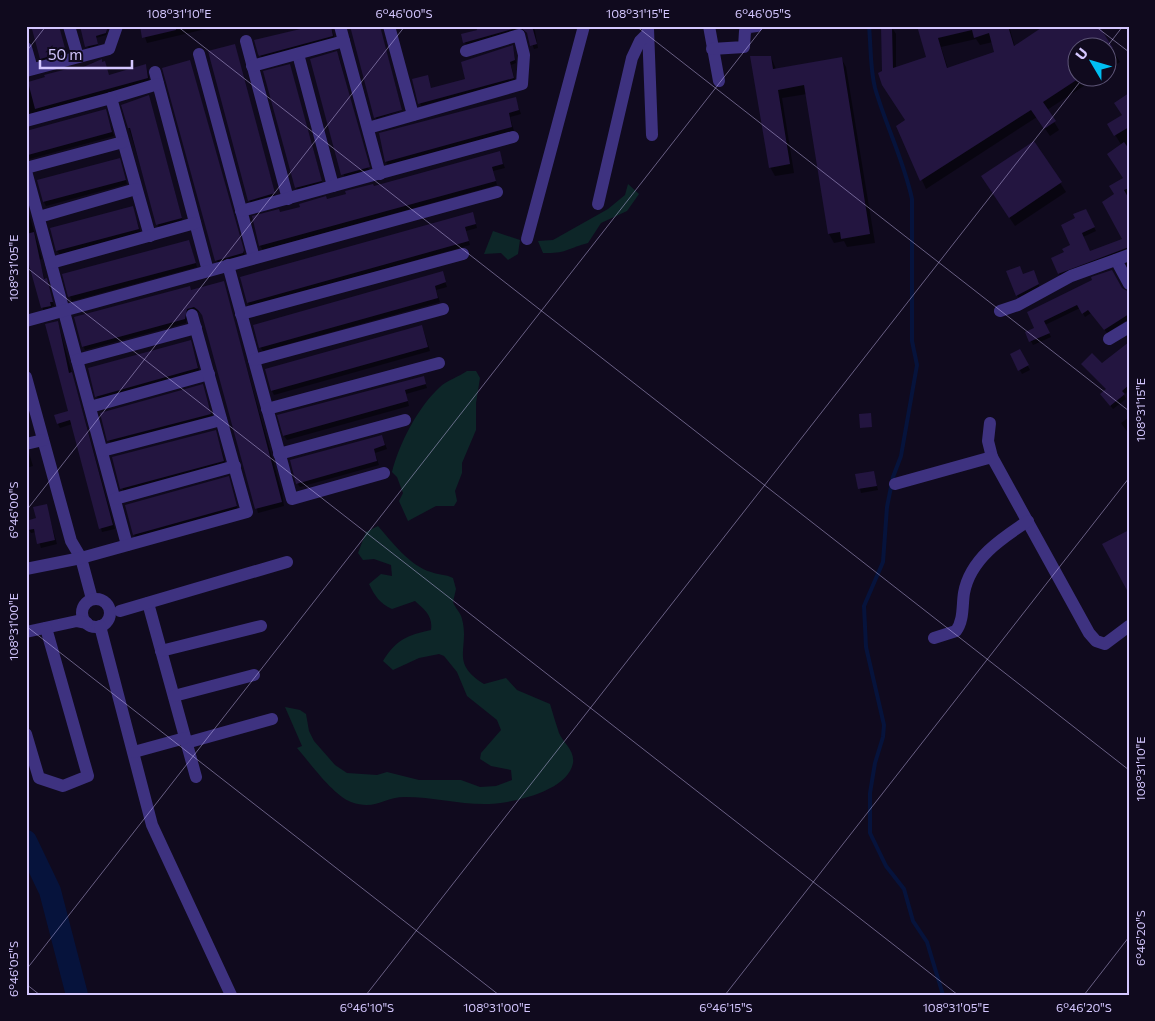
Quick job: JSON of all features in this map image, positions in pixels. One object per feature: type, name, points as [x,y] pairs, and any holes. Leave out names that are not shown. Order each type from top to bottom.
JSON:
[{"type":"street","points":[[69,26],[78,57]]},
{"type":"street","points":[[26,48],[29,70],[109,49],[117,26]]},
{"type":"street","points":[[340,26],[380,174]]},
{"type":"street","points":[[389,26],[413,115]]},
{"type":"street","points":[[528,238],[584,26]]},
{"type":"street","points":[[709,26],[719,81]]},
{"type":"street","points":[[712,49],[744,47],[744,33],[749,27],[756,26]]},
{"type":"street","points":[[648,30],[652,135]]},
{"type":"street","points":[[598,204],[632,58],[648,30]]},
{"type":"street","points":[[368,128],[522,84],[524,55],[519,35],[466,51]]},
{"type":"street","points":[[246,41],[288,199]]},
{"type":"street","points":[[252,66],[344,41]]},
{"type":"street","points":[[199,54],[254,258]]},
{"type":"street","points":[[298,54],[333,186]]},
{"type":"street","points":[[26,121],[111,98],[156,78],[208,271]]},
{"type":"street","points":[[111,98],[150,236]]},
{"type":"street","points":[[241,211],[513,137]]},
{"type":"street","points":[[123,142],[26,170],[127,545]]},
{"type":"street","points":[[39,217],[136,189]]},
{"type":"street","points":[[26,320],[497,192]]},
{"type":"street","points":[[51,263],[195,222]]},
{"type":"street","points":[[241,314],[463,254]]},
{"type":"street","points":[[1000,311],[1018,305],[1072,276],[1129,255]]},
{"type":"street","points":[[1116,260],[1129,284]]},
{"type":"street","points":[[228,265],[292,499],[384,473]]},
{"type":"street","points":[[254,360],[443,309]]},
{"type":"street","points":[[26,569],[81,558],[248,512],[192,315]]},
{"type":"street","points":[[1109,339],[1129,327]]},
{"type":"street","points":[[77,360],[196,328]]},
{"type":"street","points":[[267,409],[439,363]]},
{"type":"street","points":[[90,407],[209,374]]},
{"type":"street","points":[[26,377],[71,541],[81,558],[92,599]]},
{"type":"street","points":[[102,452],[222,420]]},
{"type":"street","points":[[279,454],[405,420]]},
{"type":"street","points":[[990,423],[988,441],[992,457],[1089,633],[1096,641],[1104,644],[1129,626]]},
{"type":"street","points":[[26,444],[43,440]]},
{"type":"street","points":[[895,484],[992,457]]},
{"type":"street","points":[[115,500],[235,466]]},
{"type":"street","points":[[934,638],[956,631],[961,623],[966,586],[975,567],[998,541],[1028,521]]},
{"type":"street","points":[[120,611],[287,562]]},
{"type":"street","points":[[26,632],[76,621],[100,626],[109,620],[110,609],[103,600],[92,599],[86,603],[83,617],[86,623]]},
{"type":"street","points":[[148,603],[196,777]]},
{"type":"street","points":[[100,626],[152,825],[231,995]]},
{"type":"street","points":[[161,652],[261,626]]},
{"type":"street","points":[[26,734],[39,778],[63,786],[88,776],[46,628]]},
{"type":"street","points":[[174,696],[254,675]]},
{"type":"street","points":[[134,752],[272,719]]},
{"type":"green space","points":[[628,184],[639,194],[627,211],[601,223],[588,243],[562,252],[543,253],[538,241],[553,240],[608,209],[625,195]]},
{"type":"green space","points":[[493,231],[520,240],[518,254],[508,260],[501,253],[484,254]]},
{"type":"green space","points":[[467,371],[476,371],[480,378],[476,403],[476,430],[462,463],[462,473],[455,491],[457,501],[454,506],[436,506],[408,521],[399,501],[403,493],[397,477],[392,472],[399,450],[410,426],[432,395],[443,385]]},
{"type":"green space","points":[[378,526],[408,559],[423,569],[453,578],[456,589],[453,602],[461,617],[464,630],[464,662],[473,676],[484,684],[506,678],[517,690],[550,704],[559,733],[571,750],[573,758],[569,773],[551,788],[525,798],[489,804],[405,797],[367,805],[360,804],[351,802],[337,793],[297,748],[302,746],[285,707],[300,710],[306,714],[309,731],[314,741],[335,765],[347,773],[377,775],[387,772],[419,780],[461,780],[480,787],[496,786],[512,780],[511,770],[491,766],[480,759],[481,753],[501,730],[497,720],[467,696],[457,672],[444,656],[439,654],[419,658],[393,670],[383,661],[398,643],[409,636],[431,630],[431,621],[428,614],[415,601],[392,609],[375,596],[369,584],[381,574],[392,576],[391,565],[374,559],[363,560],[358,553],[366,532]]},
{"type":"building","points":[[41,26],[59,26],[66,52],[40,59],[32,29]]},
{"type":"building","points":[[80,26],[108,26],[106,33],[96,36],[98,44],[85,47]]},
{"type":"building","points":[[140,26],[176,26],[176,30],[142,38]]},
{"type":"building","points":[[313,26],[331,26],[333,36],[259,56],[254,40]]},
{"type":"building","points":[[350,26],[380,26],[402,110],[374,118]]},
{"type":"building","points":[[476,26],[532,26],[537,44],[530,46],[527,33],[520,27],[463,43],[461,34],[477,30]]},
{"type":"building","points":[[881,26],[892,26],[893,68],[926,57],[917,26],[1008,26],[1014,46],[1044,26],[1099,26],[1107,38],[1068,38],[1068,86],[1043,102],[1056,121],[1044,129],[1031,110],[920,181],[896,126],[905,120],[882,85],[878,73],[882,71]],"holes":[[[972,30],[974,38],[989,33],[994,52],[947,68],[938,38]]]},
{"type":"building","points":[[235,44],[275,193],[248,201],[208,51]]},
{"type":"building","points":[[513,45],[515,60],[510,62],[514,78],[418,104],[412,79],[428,75],[431,88],[465,79],[461,62]]},
{"type":"building","points":[[337,51],[370,167],[341,175],[310,59]]},
{"type":"building","points":[[750,56],[771,56],[773,69],[842,57],[870,234],[841,239],[840,232],[828,234],[804,85],[778,90],[790,164],[769,168]]},
{"type":"building","points":[[102,59],[102,62],[105,61],[109,75],[146,64],[148,78],[35,109],[28,82],[45,77],[44,75],[71,68],[81,68]]},
{"type":"building","points":[[190,60],[244,250],[243,253],[215,261],[162,68]]},
{"type":"building","points":[[290,64],[322,181],[295,188],[263,71]]},
{"type":"building","points":[[1129,93],[1129,127],[1114,136],[1107,124],[1122,115],[1114,103]]},
{"type":"building","points":[[149,95],[182,218],[156,225],[130,128],[128,128],[121,105]]},
{"type":"building","points":[[516,97],[519,110],[509,113],[512,127],[385,162],[379,133]]},
{"type":"building","points":[[106,109],[112,132],[28,155],[26,131]]},
{"type":"building","points":[[1034,141],[1062,182],[1009,218],[981,176]]},
{"type":"building","points":[[1124,142],[1129,149],[1129,188],[1124,190],[1129,199],[1129,247],[1058,274],[1051,258],[1064,252],[1062,249],[1070,245],[1061,225],[1075,218],[1073,214],[1086,209],[1095,227],[1082,233],[1090,251],[1122,239],[1102,202],[1114,194],[1109,186],[1123,178],[1107,154]]},
{"type":"building","points":[[500,151],[503,164],[492,167],[496,181],[259,246],[252,216],[279,209],[280,212],[300,207],[299,204],[326,196],[327,199],[346,194],[345,191],[373,184],[374,186]]},
{"type":"building","points":[[120,158],[126,180],[43,202],[37,180]]},
{"type":"building","points":[[133,206],[139,229],[56,251],[50,228]]},
{"type":"building","points":[[473,212],[476,224],[465,227],[469,241],[247,303],[240,277]]},
{"type":"building","points":[[34,232],[44,279],[47,278],[53,302],[50,302],[51,306],[41,308],[26,254],[26,234]]},
{"type":"building","points":[[189,240],[196,263],[68,297],[62,274]]},
{"type":"building","points":[[1020,266],[1023,274],[1034,270],[1039,284],[1016,296],[1006,271]]},
{"type":"building","points":[[1112,270],[1122,288],[1129,292],[1129,314],[1104,330],[1088,310],[1082,314],[1077,305],[1044,321],[1050,333],[1029,342],[1025,332],[1034,328],[1027,312],[1092,280],[1091,277]]},
{"type":"building","points":[[443,271],[446,282],[435,286],[438,298],[259,348],[253,325]]},
{"type":"building","points":[[224,281],[282,502],[255,509],[202,315],[198,310],[194,307],[187,309],[185,319],[82,347],[74,317],[190,286],[191,290]]},
{"type":"building","points":[[58,321],[69,373],[72,372],[113,525],[99,529],[70,420],[57,424],[54,415],[68,411],[45,324]]},
{"type":"building","points":[[422,325],[428,347],[271,391],[265,369]]},
{"type":"building","points":[[191,340],[198,368],[95,397],[88,368]]},
{"type":"building","points":[[1129,342],[1129,385],[1122,391],[1125,394],[1110,406],[1100,394],[1106,389],[1081,364],[1092,353],[1102,363]]},
{"type":"building","points":[[1020,349],[1029,365],[1018,371],[1010,354]]},
{"type":"building","points":[[424,376],[426,384],[405,390],[408,401],[283,436],[277,415]]},
{"type":"building","points":[[203,384],[211,414],[107,441],[100,413]]},
{"type":"building","points":[[871,413],[872,427],[860,428],[859,414]]},
{"type":"building","points":[[216,430],[224,461],[120,489],[112,457]]},
{"type":"building","points":[[382,435],[385,445],[374,449],[377,461],[296,484],[290,460]]},
{"type":"building","points":[[874,471],[877,486],[858,489],[855,474]]},
{"type":"building","points":[[229,476],[237,506],[133,535],[125,505]]},
{"type":"building","points":[[47,504],[55,540],[37,544],[34,529],[28,530],[26,521],[36,518],[33,507]]},
{"type":"building","points":[[1129,530],[1129,594],[1102,544]]},
{"type":"waterway","points":[[869,26],[873,80],[909,185],[912,199],[912,341],[917,365],[901,456],[893,477],[887,507],[883,562],[864,606],[866,647],[884,725],[870,793],[870,833],[886,866],[904,889],[913,921],[927,942],[943,995]]},
{"type":"waterway","points":[[26,841],[50,891],[77,995]]}]
